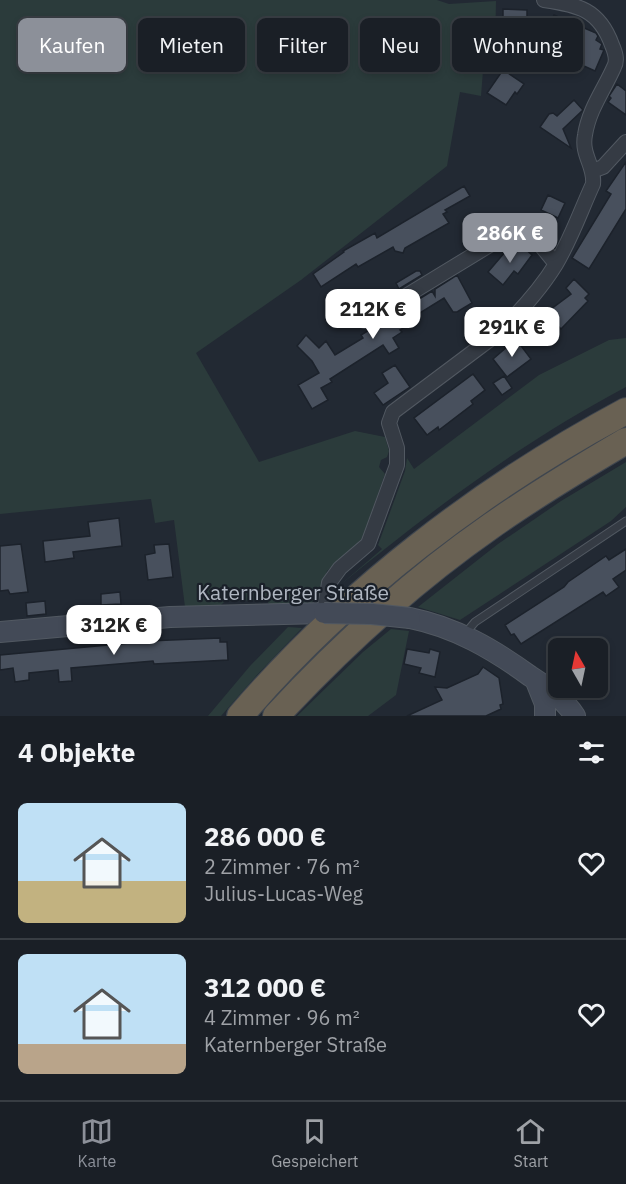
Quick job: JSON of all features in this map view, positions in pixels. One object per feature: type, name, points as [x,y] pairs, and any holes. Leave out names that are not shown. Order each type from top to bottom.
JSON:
[{"type":"highway","points":[[240,716],[272,679],[321,631],[424,543],[502,486],[626,411]]},
{"type":"highway","points":[[276,716],[339,651],[445,560],[490,526],[561,479],[626,441]]},
{"type":"street","points":[[324,613],[329,583],[335,574],[364,549],[372,536],[397,465],[397,448],[389,423],[393,412],[497,334],[540,288],[556,264],[593,184],[592,171],[583,147],[585,133],[592,110],[616,65],[616,56],[609,36],[599,19],[574,5],[544,0]]},
{"type":"street","points":[[592,171],[603,167],[626,142]]},
{"type":"street","points":[[365,321],[511,232],[522,229],[530,232],[556,264]]},
{"type":"street","name":"Katernberger Straße","points":[[0,632],[170,617],[324,613],[410,618],[464,635],[493,650],[555,694],[575,716]]},
{"type":"street","points":[[535,679],[544,704],[545,716]]},
{"type":"lane","points":[[464,635],[475,622],[626,521]]},
{"type":"shaded area","points":[[0,0],[437,0],[449,4],[496,1],[496,18],[452,18],[452,72],[483,72],[481,96],[460,92],[447,166],[301,280],[196,353],[259,462],[355,431],[385,437],[389,451],[387,457],[381,460],[379,467],[385,474],[362,539],[327,571],[319,594],[311,603],[271,606],[266,600],[225,601],[220,606],[185,607],[174,520],[155,523],[151,499],[0,514]]},
{"type":"shaded area","points":[[626,338],[626,387],[550,431],[477,479],[339,586],[382,549],[378,545],[405,471],[407,458],[414,469],[539,375],[609,340]]},
{"type":"shaded area","points":[[626,462],[626,507],[611,521],[460,620],[418,607],[498,544],[561,501]]},
{"type":"shaded area","points":[[288,627],[302,628],[221,716],[208,716],[250,666]]},
{"type":"shaded area","points":[[391,629],[409,631],[396,695],[368,716],[297,716],[363,652]]},
{"type":"building","points":[[503,9],[527,10],[527,18],[503,18]]},
{"type":"building","points":[[583,27],[596,33],[598,36],[596,40],[602,44],[600,49],[604,50],[595,71],[583,66]]},
{"type":"building","points":[[502,72],[509,72],[524,84],[506,105],[487,93]]},
{"type":"building","points":[[617,84],[626,91],[626,115],[608,102]]},
{"type":"building","points":[[574,100],[583,110],[563,129],[571,148],[540,127],[549,114],[553,113],[557,116]]},
{"type":"building","points":[[626,162],[626,209],[589,269],[572,258],[611,194],[606,191]]},
{"type":"building","points":[[464,186],[470,196],[445,210],[447,212],[443,214],[449,223],[405,248],[403,253],[395,251],[393,247],[358,267],[356,264],[321,287],[313,274],[343,251],[375,233],[377,238]]},
{"type":"building","points":[[548,195],[565,203],[558,218],[541,210]]},
{"type":"building","points":[[511,245],[518,251],[522,246],[532,255],[518,274],[514,271],[503,285],[488,272]]},
{"type":"building","points":[[420,271],[422,275],[399,289],[396,283]]},
{"type":"building","points":[[457,275],[472,303],[453,312],[444,298],[410,319],[412,323],[400,330],[402,332],[393,338],[399,348],[389,354],[383,345],[330,379],[332,382],[321,388],[328,400],[312,409],[298,385],[319,373],[312,361],[297,346],[306,335],[319,348],[326,341],[335,355],[363,338],[361,335],[432,291],[435,296],[435,289]]},
{"type":"building","points":[[574,279],[589,294],[585,298],[588,301],[561,329],[557,325],[549,333],[544,328],[526,342],[519,333],[571,294],[566,288]]},
{"type":"building","points":[[487,318],[492,327],[476,337],[471,328]]},
{"type":"building","points":[[516,339],[531,359],[507,377],[493,359]]},
{"type":"building","points":[[395,365],[410,387],[383,405],[374,393],[388,383],[382,373]]},
{"type":"building","points":[[473,374],[485,390],[471,401],[473,404],[439,430],[438,427],[427,435],[414,418]]},
{"type":"building","points":[[504,376],[512,388],[502,395],[493,383]]},
{"type":"building","points":[[119,518],[122,546],[73,552],[74,558],[45,562],[43,541],[90,536],[88,522]]},
{"type":"building","points":[[21,544],[28,592],[10,594],[8,590],[0,591],[0,546]]},
{"type":"building","points":[[169,544],[173,577],[148,580],[145,555],[155,553],[154,545]]},
{"type":"building","points":[[626,549],[626,570],[613,579],[619,587],[606,596],[603,592],[521,644],[514,634],[511,635],[505,625],[564,587],[606,556],[609,560]]},
{"type":"building","points":[[120,592],[121,604],[101,605],[101,594]]},
{"type":"building","points":[[45,601],[46,614],[27,616],[26,603]]},
{"type":"building","points":[[220,638],[220,642],[227,642],[228,660],[154,664],[153,661],[71,668],[72,681],[59,682],[58,670],[29,673],[29,680],[15,682],[13,668],[0,670],[0,655],[129,643],[129,640],[138,639],[148,639],[148,641]]},
{"type":"building","points":[[407,649],[429,653],[430,649],[440,652],[435,677],[419,673],[421,668],[404,664]]},
{"type":"building","points":[[483,667],[499,678],[503,704],[500,705],[501,709],[486,716],[407,716],[442,700],[435,687],[447,688],[478,674]]}]
